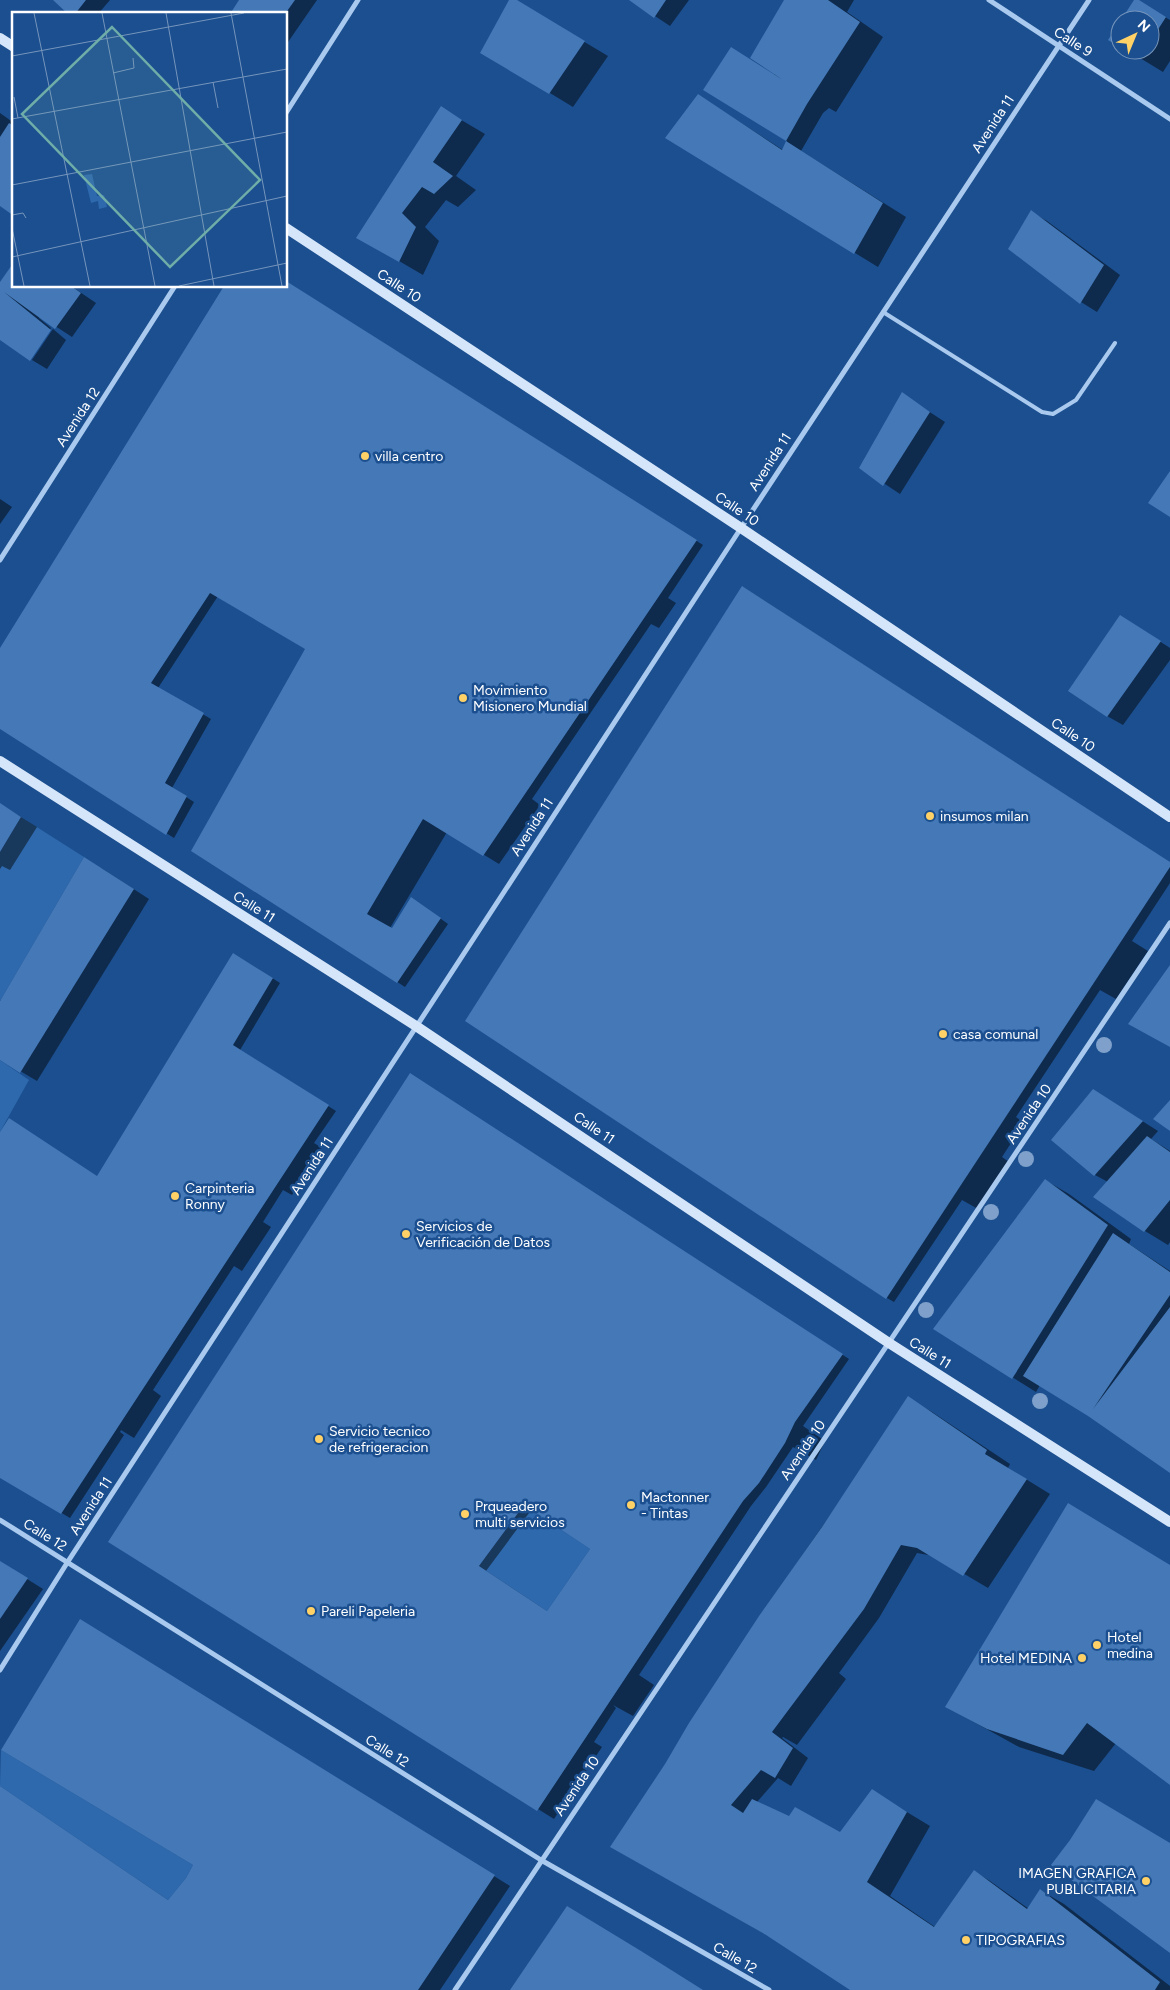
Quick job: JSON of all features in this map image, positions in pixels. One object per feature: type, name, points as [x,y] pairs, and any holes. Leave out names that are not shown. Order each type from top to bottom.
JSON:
[{"type":"street","points":[[288,110],[358,0]]},
{"type":"street","name":"Calle 9","points":[[989,0],[1170,119]]},
{"type":"street","name":"Avenida 11","points":[[0,1670],[67,1563],[416,1026],[1089,0]]},
{"type":"street","points":[[0,38],[12,46]]},
{"type":"street","name":"Calle 10","points":[[288,229],[741,528],[1170,817]]},
{"type":"street","name":"Avenida 12","points":[[0,560],[174,288]]},
{"type":"street","name":"Calle 11","points":[[0,761],[416,1026],[889,1343],[1170,1522]]},
{"type":"street","name":"Avenida 10","points":[[455,1990],[1170,923]]},
{"type":"street","name":"Calle 12","points":[[0,1520],[541,1860],[769,1990]]},
{"type":"lane","points":[[883,312],[1042,412],[1053,414],[1076,400],[1115,343]]},
{"type":"shaded area","points":[[21,817],[84,857],[0,1001],[0,852]]},
{"type":"shaded area","points":[[0,1060],[29,1080],[0,1132]]},
{"type":"shaded area","points":[[524,1505],[590,1549],[547,1611],[479,1566]]},
{"type":"shaded area","points":[[1,1750],[193,1865],[186,1878],[168,1900],[0,1786]]},
{"type":"building","points":[[53,0],[86,0],[77,12],[66,12]]},
{"type":"building","points":[[239,0],[295,0],[286,12],[231,12]]},
{"type":"building","points":[[509,0],[517,0],[585,41],[549,94],[480,53]]},
{"type":"building","points":[[629,0],[666,0],[654,18]]},
{"type":"building","points":[[784,0],[828,0],[860,22],[807,104],[786,141],[703,90],[731,47],[783,80],[750,58]]},
{"type":"building","points":[[1134,0],[1139,0],[1155,10],[1128,10]]},
{"type":"building","points":[[1160,13],[1166,17],[1160,26]]},
{"type":"building","points":[[698,94],[782,150],[786,141],[883,203],[854,254],[665,138]]},
{"type":"building","points":[[441,106],[462,120],[433,162],[453,176],[434,194],[422,187],[402,213],[416,227],[399,262],[356,238]]},
{"type":"building","points":[[9,123],[12,125],[12,215],[0,206],[0,137]]},
{"type":"building","points":[[1031,210],[1104,265],[1080,304],[1008,249]]},
{"type":"building","points":[[12,265],[12,288],[74,288],[81,293],[55,329],[4,292],[51,330],[30,361],[0,340],[0,282]]},
{"type":"building","points":[[288,282],[697,540],[483,856],[423,819],[367,914],[392,928],[411,897],[441,918],[397,983],[191,851],[305,649],[210,593],[151,683],[204,713],[165,783],[187,796],[166,835],[0,729],[0,648],[223,288],[288,288]]},
{"type":"building","points":[[902,392],[930,412],[883,486],[859,468]]},
{"type":"building","points":[[1170,471],[1170,517],[1148,503]]},
{"type":"building","points":[[742,586],[1170,862],[1170,867],[886,1299],[465,1021]]},
{"type":"building","points":[[1120,615],[1161,641],[1107,717],[1068,691]]},
{"type":"building","points":[[0,803],[21,817],[0,852]]},
{"type":"building","points":[[84,857],[134,889],[20,1073],[0,1060],[0,1001]]},
{"type":"building","points":[[233,953],[273,978],[233,1045],[329,1105],[61,1514],[0,1478],[0,1132],[9,1118],[97,1176]]},
{"type":"building","points":[[1170,965],[1170,1047],[1128,1024]]},
{"type":"building","points":[[410,1073],[843,1354],[795,1422],[785,1443],[759,1483],[743,1501],[537,1811],[108,1542]],"holes":[[[524,1505],[590,1549],[547,1611],[479,1566]]]},
{"type":"building","points":[[1093,1089],[1143,1121],[1094,1176],[1051,1140]]},
{"type":"building","points":[[1170,1100],[1170,1131],[1153,1119]]},
{"type":"building","points":[[1147,1136],[1170,1152],[1170,1200],[1144,1232],[1093,1197]]},
{"type":"building","points":[[1045,1179],[1108,1225],[1012,1379],[933,1329]]},
{"type":"building","points":[[1113,1233],[1170,1272],[1170,1295],[1093,1409],[1170,1307],[1170,1473],[1088,1416],[1023,1376]]},
{"type":"building","points":[[908,1396],[987,1450],[985,1454],[1027,1479],[963,1576],[917,1548],[901,1545],[864,1609],[772,1732],[793,1748],[775,1778],[761,1770],[731,1805],[743,1813],[752,1799],[789,1816],[795,1807],[840,1832],[872,1789],[907,1812],[867,1882],[934,1927],[974,1870],[1027,1909],[1040,1889],[1160,1982],[1155,1990],[850,1990],[766,1935],[610,1847],[759,1616],[822,1527]]},
{"type":"building","points":[[1068,1503],[1170,1565],[1170,1785],[1087,1723],[1063,1755],[987,1729],[945,1707]]},
{"type":"building","points":[[0,1561],[28,1578],[0,1619]]},
{"type":"building","points":[[80,1619],[495,1875],[418,1990],[0,1990],[0,1786],[168,1900],[186,1878],[193,1865],[1,1750]]},
{"type":"building","points":[[1096,1799],[1170,1843],[1170,1953],[1051,1865],[1070,1840]]},
{"type":"building","points":[[567,1906],[641,1951],[703,1990],[510,1990]]},
{"type":"place","name":"villa centro","points":[[365,456]]},
{"type":"place","name":"Movimiento Misionero Mundial","points":[[463,698]]},
{"type":"place","name":"insumos milan","points":[[930,816]]},
{"type":"place","name":"casa comunal","points":[[943,1034]]},
{"type":"place","name":"Carpinteria Ronny","points":[[175,1196]]},
{"type":"place","name":"Servicios de Verificación de Datos","points":[[406,1234]]},
{"type":"place","name":"Servicio tecnico de refrigeracion","points":[[319,1439]]},
{"type":"place","name":"Mactonner - Tintas","points":[[631,1505]]},
{"type":"place","name":"Prqueadero multi servicios","points":[[465,1514]]},
{"type":"place","name":"Pareli Papeleria","points":[[311,1611]]},
{"type":"place","name":"Hotel medina","points":[[1097,1645]]},
{"type":"place","name":"Hotel MEDINA","points":[[1082,1658]]},
{"type":"place","name":"IMAGEN GRAFICA PUBLICITARIA","points":[[1146,1881]]},
{"type":"place","name":"TIPOGRAFIAS","points":[[966,1940]]}]
